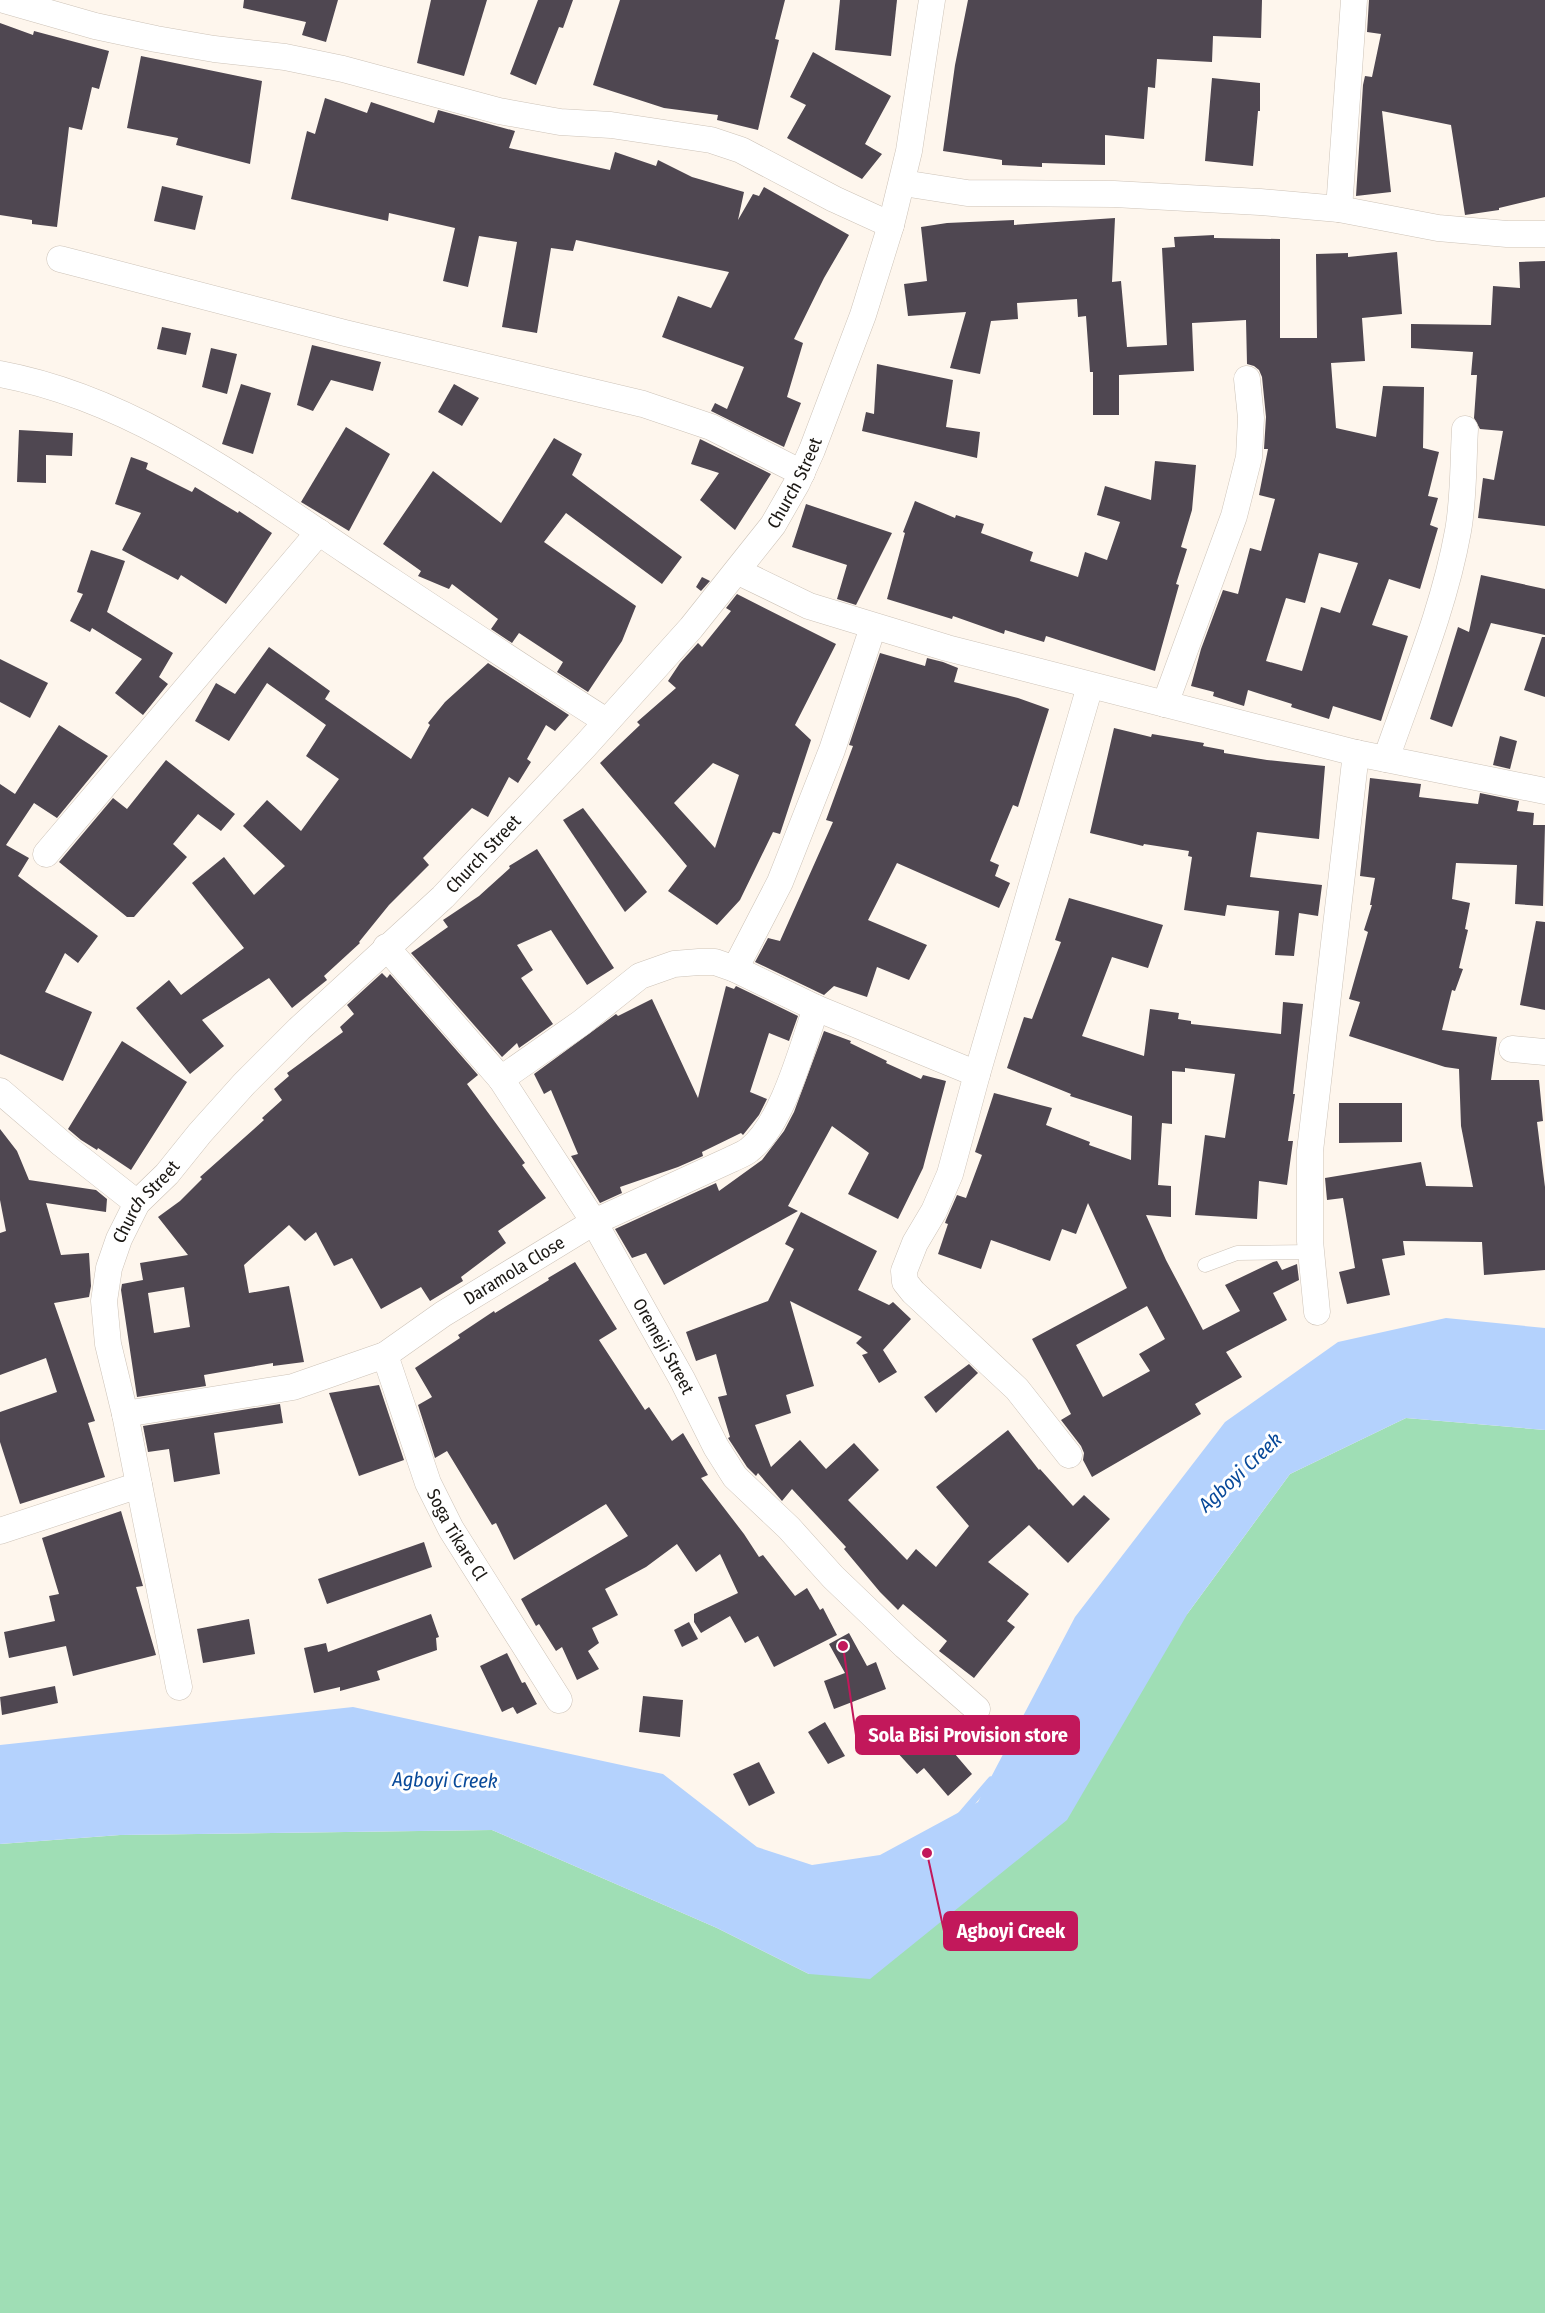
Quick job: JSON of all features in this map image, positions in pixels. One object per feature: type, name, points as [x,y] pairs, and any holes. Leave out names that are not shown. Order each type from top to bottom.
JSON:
[{"type":"street","points":[[4,0],[95,26],[156,39],[214,49],[285,57],[343,69],[499,111],[560,122],[611,125],[711,140],[741,150],[834,199],[891,225]]},
{"type":"street","name":"Church Street","points":[[180,1687],[125,1414],[108,1344],[104,1300],[109,1268],[119,1239],[137,1203],[167,1174],[244,1084],[386,947],[443,897],[691,628],[773,525],[802,473],[862,315],[891,225],[903,183],[932,0]]},
{"type":"street","points":[[1339,209],[1354,0]]},
{"type":"street","points":[[903,183],[967,193],[1114,194],[1260,202],[1339,209],[1438,228],[1507,234],[1545,234]]},
{"type":"street","points":[[60,259],[345,333],[643,404],[711,427],[802,473]]},
{"type":"street","points":[[0,374],[73,394],[144,423],[250,485],[490,649],[606,722]]},
{"type":"street","points":[[1165,704],[1234,516],[1249,456],[1251,418],[1247,380]]},
{"type":"street","points":[[1386,759],[1438,615],[1450,571],[1459,528],[1465,429]]},
{"type":"street","points":[[46,854],[319,532]]},
{"type":"street","points":[[736,571],[809,606],[873,627],[1090,686],[1356,753],[1545,791]]},
{"type":"street","points":[[735,969],[780,882],[832,750],[873,627]]},
{"type":"street","points":[[1069,1455],[1017,1389],[913,1292],[905,1282],[904,1271],[908,1258],[934,1211],[950,1173],[976,1074],[1090,686]]},
{"type":"street","points":[[1317,1312],[1311,1252],[1311,1140],[1356,753]]},
{"type":"street","name":"Oremeji Street","points":[[386,947],[501,1079],[594,1222],[682,1379],[716,1447],[735,1477],[789,1528],[833,1577],[905,1646],[977,1709]]},
{"type":"street","points":[[501,1079],[581,1023],[640,976],[674,964],[715,962],[735,969],[816,1008],[976,1074]]},
{"type":"street","name":"Daramola Close","points":[[125,1414],[293,1386],[385,1355],[443,1314],[594,1222],[750,1150],[765,1133],[780,1106],[816,1008]]},
{"type":"street","points":[[1512,1049],[1545,1052]]},
{"type":"street","points":[[0,1091],[137,1203]]},
{"type":"street","name":"Soga Tikare Cl","points":[[385,1355],[428,1483],[451,1529],[558,1700]]},
{"type":"street","points":[[0,1531],[139,1485]]},
{"type":"lane","points":[[1205,1265],[1237,1253],[1311,1252]]},
{"type":"green space","points":[[1406,1418],[1545,1430],[1545,2313],[0,2313],[0,1844],[120,1835],[492,1830],[717,1928],[809,1974],[1188,1613],[1290,1474]]},
{"type":"water","points":[[1446,1318],[1545,1328],[1545,1430],[1406,1418],[1290,1474],[1188,1613],[1067,1820],[870,1979],[809,1974],[717,1928],[492,1830],[120,1835],[0,1844],[0,1745],[353,1707],[663,1774],[757,1847],[812,1865],[880,1855],[978,1802],[1075,1617],[1225,1422],[1338,1342]]},
{"type":"building","points":[[244,0],[338,0],[326,42],[302,35],[306,22],[243,8]]},
{"type":"building","points":[[431,0],[487,0],[464,76],[417,63]]},
{"type":"building","points":[[538,0],[573,0],[563,28],[559,27],[536,85],[510,74]]},
{"type":"building","points":[[620,0],[785,0],[775,39],[779,40],[758,130],[717,120],[718,115],[664,108],[593,85]]},
{"type":"building","points":[[840,0],[897,0],[891,56],[835,50]]},
{"type":"building","points":[[968,0],[1262,0],[1261,38],[1213,36],[1212,62],[1157,59],[1155,88],[1148,87],[1144,139],[1105,135],[1105,165],[1042,163],[1042,167],[1002,165],[1002,160],[943,151],[955,65]]},
{"type":"building","points":[[1369,0],[1545,0],[1545,197],[1499,208],[1499,210],[1465,215],[1451,125],[1382,111],[1391,192],[1356,196],[1363,85],[1365,76],[1372,77],[1381,34],[1367,32]]},
{"type":"building","points":[[0,23],[33,35],[34,31],[109,51],[99,89],[92,87],[82,130],[69,127],[57,227],[32,224],[32,220],[0,215]]},
{"type":"building","points":[[813,52],[891,96],[865,144],[882,154],[862,179],[787,138],[806,105],[790,97]]},
{"type":"building","points":[[141,56],[262,81],[250,164],[176,145],[178,138],[127,128]]},
{"type":"building","points":[[1212,78],[1260,83],[1260,111],[1258,111],[1253,166],[1205,161]]},
{"type":"building","points":[[325,98],[367,113],[371,102],[434,123],[438,110],[515,131],[509,148],[610,170],[615,152],[656,166],[658,160],[692,177],[744,192],[738,220],[753,194],[759,196],[764,187],[849,235],[824,278],[794,339],[803,343],[787,397],[801,403],[784,447],[711,411],[715,403],[727,409],[744,367],[662,337],[678,296],[711,308],[729,272],[576,240],[573,251],[551,248],[537,333],[502,327],[517,242],[479,236],[468,287],[443,281],[455,228],[389,213],[388,221],[291,199],[307,131],[315,134]]},
{"type":"building","points":[[162,186],[203,196],[195,230],[154,221]]},
{"type":"building","points":[[1115,218],[1112,282],[1121,281],[1127,347],[1167,345],[1162,248],[1175,247],[1174,237],[1214,235],[1214,238],[1280,239],[1280,338],[1317,338],[1316,254],[1348,253],[1348,257],[1397,252],[1402,314],[1362,318],[1365,361],[1331,363],[1336,428],[1376,437],[1383,386],[1424,387],[1423,448],[1439,452],[1428,496],[1438,498],[1430,525],[1438,528],[1420,589],[1389,579],[1372,625],[1408,636],[1381,721],[1333,706],[1329,719],[1248,690],[1244,706],[1213,696],[1214,692],[1191,686],[1201,649],[1223,590],[1238,594],[1250,548],[1261,551],[1275,499],[1259,495],[1268,449],[1264,449],[1266,417],[1262,377],[1259,370],[1247,364],[1246,320],[1192,323],[1194,371],[1119,375],[1119,415],[1093,415],[1093,372],[1090,372],[1086,316],[1078,317],[1077,299],[1017,303],[1018,319],[991,321],[980,374],[950,368],[966,312],[908,316],[904,284],[927,281],[921,227],[947,223],[1014,220],[1014,225]],"holes":[[[1319,553],[1358,563],[1340,613],[1321,607],[1302,671],[1266,661],[1286,598],[1305,603]]]},
{"type":"building","points":[[1545,261],[1545,526],[1478,518],[1483,478],[1494,480],[1503,431],[1480,429],[1474,418],[1477,375],[1471,375],[1473,352],[1411,348],[1411,324],[1491,325],[1493,286],[1520,288],[1519,262]]},
{"type":"building","points":[[162,327],[191,333],[186,355],[157,349]]},
{"type":"building","points":[[312,345],[381,362],[373,391],[331,380],[313,411],[297,405]]},
{"type":"building","points":[[211,348],[237,354],[227,394],[202,387]]},
{"type":"building","points":[[877,364],[953,380],[946,427],[980,432],[977,458],[862,431],[866,412],[874,414]]},
{"type":"building","points":[[241,384],[271,393],[253,454],[222,444]]},
{"type":"building","points":[[454,384],[479,398],[462,426],[438,412]]},
{"type":"building","points":[[346,427],[390,454],[349,531],[301,502]]},
{"type":"building","points":[[19,430],[73,433],[72,456],[46,455],[46,483],[17,482]]},
{"type":"building","points":[[554,438],[582,454],[572,475],[682,557],[662,584],[566,513],[544,542],[636,606],[622,641],[588,692],[557,672],[563,662],[519,633],[512,643],[491,629],[498,619],[452,584],[449,589],[418,576],[421,571],[383,544],[433,471],[501,523]]},
{"type":"building","points":[[700,439],[771,474],[735,530],[700,500],[719,473],[691,464]]},
{"type":"building","points":[[131,457],[148,463],[146,469],[192,492],[195,487],[238,513],[239,511],[272,533],[226,604],[181,575],[178,580],[122,550],[141,513],[115,504]]},
{"type":"building","points":[[1155,461],[1196,465],[1192,510],[1181,547],[1187,549],[1155,671],[1046,636],[1044,642],[1005,630],[1004,634],[953,616],[952,619],[887,599],[905,533],[903,532],[915,501],[955,518],[956,515],[984,524],[981,533],[1033,552],[1030,561],[1078,577],[1085,552],[1107,560],[1120,522],[1097,515],[1105,486],[1151,500]]},
{"type":"building","points":[[806,504],[892,533],[856,605],[837,599],[847,565],[792,547]]},
{"type":"building","points":[[91,550],[125,561],[107,612],[173,653],[159,677],[168,684],[143,715],[115,693],[142,659],[92,628],[90,632],[70,621],[83,594],[77,592]]},
{"type":"building","points":[[1481,575],[1545,589],[1545,635],[1491,623],[1452,727],[1430,719],[1458,627],[1469,632]]},
{"type":"building","points":[[702,577],[710,581],[701,591],[696,587]]},
{"type":"building","points":[[737,594],[836,644],[795,725],[811,740],[780,834],[773,832],[740,900],[717,925],[668,891],[687,866],[600,763],[640,725],[637,722],[676,688],[668,681],[698,643],[702,647],[731,611],[726,608]],"holes":[[[713,763],[739,775],[715,848],[674,803]]]},
{"type":"building","points":[[1542,637],[1545,637],[1545,697],[1524,690]]},
{"type":"building","points":[[269,647],[330,691],[325,699],[411,759],[430,725],[428,723],[445,702],[488,663],[569,715],[555,731],[546,725],[527,759],[531,762],[518,783],[509,777],[488,817],[472,808],[423,858],[429,865],[389,905],[360,943],[324,976],[327,980],[292,1008],[269,978],[202,1020],[224,1046],[190,1074],[136,1008],[169,980],[181,995],[244,948],[192,883],[224,857],[254,895],[285,866],[243,826],[267,800],[301,831],[339,779],[306,756],[326,725],[267,683],[229,741],[195,721],[216,683],[235,694]]},
{"type":"building","points":[[880,653],[925,666],[927,658],[943,662],[958,668],[954,682],[1018,698],[1049,709],[1018,807],[1013,805],[990,861],[999,865],[995,876],[1010,883],[999,908],[897,863],[868,920],[927,945],[909,980],[877,967],[867,997],[834,986],[824,995],[755,962],[768,938],[780,941],[833,822],[826,820],[853,746],[849,745]]},
{"type":"building","points":[[0,659],[48,683],[30,718],[0,702]]},
{"type":"building","points":[[59,725],[108,756],[57,818],[34,803],[6,845],[29,858],[18,876],[98,936],[78,963],[65,953],[45,992],[92,1012],[63,1081],[0,1054],[0,784],[15,794]]},
{"type":"building","points":[[1114,728],[1151,737],[1152,734],[1204,743],[1203,746],[1224,750],[1224,753],[1325,766],[1319,839],[1257,832],[1250,877],[1322,885],[1318,916],[1299,913],[1294,956],[1275,955],[1279,911],[1227,905],[1225,916],[1184,910],[1192,857],[1188,856],[1189,851],[1144,844],[1143,846],[1090,833]]},
{"type":"building","points":[[1500,736],[1517,741],[1510,769],[1493,765]]},
{"type":"building","points":[[166,760],[235,814],[221,831],[198,814],[173,844],[187,857],[134,917],[127,917],[59,862],[113,798],[127,809]]},
{"type":"building","points":[[1370,778],[1421,784],[1419,797],[1478,804],[1480,793],[1519,801],[1517,811],[1534,813],[1533,825],[1545,825],[1543,906],[1515,904],[1517,865],[1456,863],[1452,899],[1470,903],[1465,929],[1468,930],[1459,968],[1463,969],[1455,991],[1452,990],[1442,1030],[1497,1037],[1491,1080],[1539,1080],[1543,1121],[1537,1122],[1545,1187],[1545,1270],[1484,1275],[1482,1242],[1403,1241],[1405,1255],[1382,1259],[1390,1295],[1347,1304],[1339,1272],[1355,1268],[1343,1198],[1327,1200],[1325,1178],[1421,1162],[1426,1186],[1473,1187],[1461,1126],[1459,1069],[1445,1067],[1349,1036],[1360,1002],[1349,999],[1368,932],[1364,930],[1372,905],[1370,905],[1375,878],[1360,876]]},
{"type":"building","points":[[583,808],[647,892],[625,912],[563,820]]},
{"type":"building","points":[[537,849],[614,968],[587,985],[551,930],[517,945],[533,970],[521,978],[553,1024],[519,1048],[517,1043],[502,1057],[411,953],[448,927],[443,920],[479,896],[510,868],[509,866]]},
{"type":"building","points":[[1069,898],[1163,925],[1148,968],[1112,957],[1082,1036],[1144,1056],[1150,1009],[1179,1013],[1178,1019],[1191,1021],[1191,1024],[1281,1034],[1283,1002],[1303,1004],[1293,1094],[1295,1094],[1288,1141],[1293,1141],[1287,1185],[1259,1181],[1257,1219],[1195,1215],[1205,1135],[1225,1138],[1235,1074],[1185,1068],[1185,1072],[1172,1071],[1172,1124],[1162,1123],[1158,1185],[1171,1186],[1171,1217],[1146,1215],[1166,1260],[1203,1330],[1240,1311],[1225,1285],[1277,1261],[1282,1270],[1297,1264],[1299,1280],[1273,1293],[1287,1320],[1226,1352],[1242,1377],[1195,1404],[1201,1414],[1092,1477],[1083,1460],[1084,1453],[1081,1446],[1061,1420],[1071,1414],[1032,1339],[1127,1288],[1088,1203],[1076,1234],[1062,1229],[1050,1261],[991,1240],[981,1269],[938,1254],[948,1224],[945,1223],[957,1195],[966,1198],[982,1155],[975,1152],[994,1093],[1052,1108],[1046,1125],[1090,1142],[1089,1145],[1131,1160],[1132,1116],[1070,1096],[1071,1094],[1007,1068],[1024,1017],[1032,1019],[1061,942],[1055,940]],"holes":[[[1147,1306],[1165,1339],[1139,1354],[1150,1371],[1103,1397],[1076,1345]]]},
{"type":"building","points":[[1536,921],[1545,922],[1545,1010],[1520,1005]]},
{"type":"building","points":[[382,973],[387,978],[390,974],[478,1075],[467,1084],[525,1163],[522,1165],[546,1198],[498,1231],[506,1243],[461,1277],[463,1281],[430,1301],[421,1287],[381,1309],[352,1258],[334,1266],[316,1232],[305,1241],[289,1225],[244,1265],[249,1293],[289,1286],[304,1362],[273,1366],[273,1363],[204,1375],[206,1386],[137,1397],[122,1284],[143,1280],[140,1263],[188,1255],[158,1217],[180,1201],[202,1179],[200,1177],[264,1120],[262,1118],[282,1100],[274,1089],[289,1076],[287,1073],[343,1032],[340,1027],[354,1014],[347,1005]],"holes":[[[184,1287],[190,1327],[154,1333],[148,1293]]]},
{"type":"building","points":[[726,986],[734,989],[736,986],[798,1016],[789,1041],[769,1033],[750,1092],[767,1099],[759,1115],[743,1135],[741,1133],[702,1152],[703,1156],[678,1167],[620,1187],[622,1193],[600,1203],[571,1156],[578,1154],[551,1090],[544,1094],[534,1074],[616,1014],[618,1016],[652,999],[698,1098]]},
{"type":"building","points":[[824,1031],[851,1041],[850,1043],[887,1061],[886,1063],[921,1079],[923,1075],[946,1081],[923,1168],[898,1219],[848,1194],[869,1153],[832,1126],[788,1206],[798,1211],[664,1285],[646,1253],[632,1258],[615,1229],[716,1183],[719,1191],[762,1160],[784,1131],[794,1112]]},
{"type":"building","points":[[122,1041],[187,1082],[131,1170],[98,1148],[97,1150],[81,1140],[68,1129]]},
{"type":"building","points":[[1339,1103],[1402,1103],[1402,1142],[1339,1143]]},
{"type":"building","points":[[0,1129],[17,1151],[29,1180],[96,1190],[107,1199],[106,1212],[46,1203],[61,1255],[89,1253],[91,1286],[89,1297],[54,1303],[95,1421],[88,1423],[105,1477],[20,1504],[0,1442],[0,1412],[57,1392],[46,1358],[0,1375],[0,1233],[6,1231],[0,1200]]},
{"type":"building","points":[[801,1212],[877,1251],[858,1290],[889,1305],[893,1302],[911,1319],[883,1350],[897,1372],[879,1383],[862,1355],[868,1353],[856,1343],[862,1337],[790,1301],[814,1386],[786,1395],[791,1413],[755,1425],[771,1467],[800,1440],[826,1469],[854,1443],[879,1470],[848,1500],[907,1560],[916,1549],[936,1567],[969,1526],[936,1487],[1008,1430],[1039,1470],[1073,1506],[1084,1495],[1110,1519],[1068,1563],[1029,1525],[988,1562],[1029,1594],[1007,1621],[1015,1627],[974,1678],[939,1651],[947,1641],[903,1604],[898,1610],[880,1592],[844,1549],[846,1547],[792,1489],[782,1501],[758,1473],[756,1476],[747,1467],[728,1438],[730,1437],[718,1397],[727,1395],[716,1354],[696,1361],[686,1332],[768,1301],[794,1249],[785,1244]]},
{"type":"building","points":[[575,1262],[617,1329],[599,1340],[645,1410],[649,1407],[672,1441],[683,1433],[708,1475],[701,1478],[759,1557],[763,1555],[795,1596],[807,1588],[820,1610],[823,1608],[837,1635],[774,1667],[758,1636],[745,1643],[730,1616],[701,1633],[694,1622],[694,1614],[738,1593],[720,1554],[696,1572],[677,1544],[646,1567],[605,1589],[618,1615],[592,1628],[599,1643],[588,1651],[599,1669],[577,1680],[562,1647],[556,1651],[539,1624],[536,1626],[521,1599],[628,1536],[606,1504],[514,1560],[496,1523],[492,1525],[447,1451],[435,1458],[418,1405],[432,1397],[415,1368],[460,1338],[458,1335],[494,1311],[495,1313]]},
{"type":"building","points":[[969,1364],[978,1373],[936,1413],[924,1397]]},
{"type":"building","points":[[379,1385],[404,1460],[359,1476],[329,1393]]},
{"type":"building","points":[[280,1404],[283,1423],[214,1433],[220,1474],[174,1482],[169,1449],[148,1452],[143,1426]]},
{"type":"building","points":[[121,1511],[143,1586],[136,1587],[156,1655],[73,1676],[66,1646],[9,1658],[4,1632],[55,1621],[49,1596],[59,1594],[42,1538]]},
{"type":"building","points":[[424,1542],[432,1567],[327,1604],[318,1579]]},
{"type":"building","points":[[431,1614],[439,1637],[436,1638],[437,1650],[377,1671],[380,1680],[340,1691],[340,1687],[314,1693],[304,1648],[326,1643],[328,1652]]},
{"type":"building","points":[[249,1619],[255,1654],[203,1663],[197,1629]]},
{"type":"building","points":[[689,1622],[698,1639],[682,1647],[674,1630]]},
{"type":"building","points":[[849,1633],[867,1666],[876,1662],[886,1689],[834,1709],[824,1681],[845,1673],[829,1644]]},
{"type":"building","points":[[507,1653],[522,1683],[525,1682],[537,1704],[517,1714],[513,1707],[502,1712],[480,1666]]},
{"type":"building","points":[[55,1686],[58,1703],[2,1715],[0,1697]]},
{"type":"building","points":[[643,1696],[683,1700],[680,1737],[639,1732]]},
{"type":"building","points":[[932,1718],[953,1743],[949,1747],[972,1774],[948,1796],[924,1768],[917,1774],[895,1750]]},
{"type":"building","points":[[825,1722],[845,1756],[828,1764],[808,1732]]},
{"type":"building","points":[[759,1762],[775,1793],[749,1806],[733,1774]]},
{"type":"waterway","name":"Agboyi Creek","points":[[961,1815],[991,1780]]},
{"type":"place","name":"Sola Bisi Provision store","points":[[843,1646]]},
{"type":"place","name":"Agboyi Creek","points":[[927,1853]]}]
